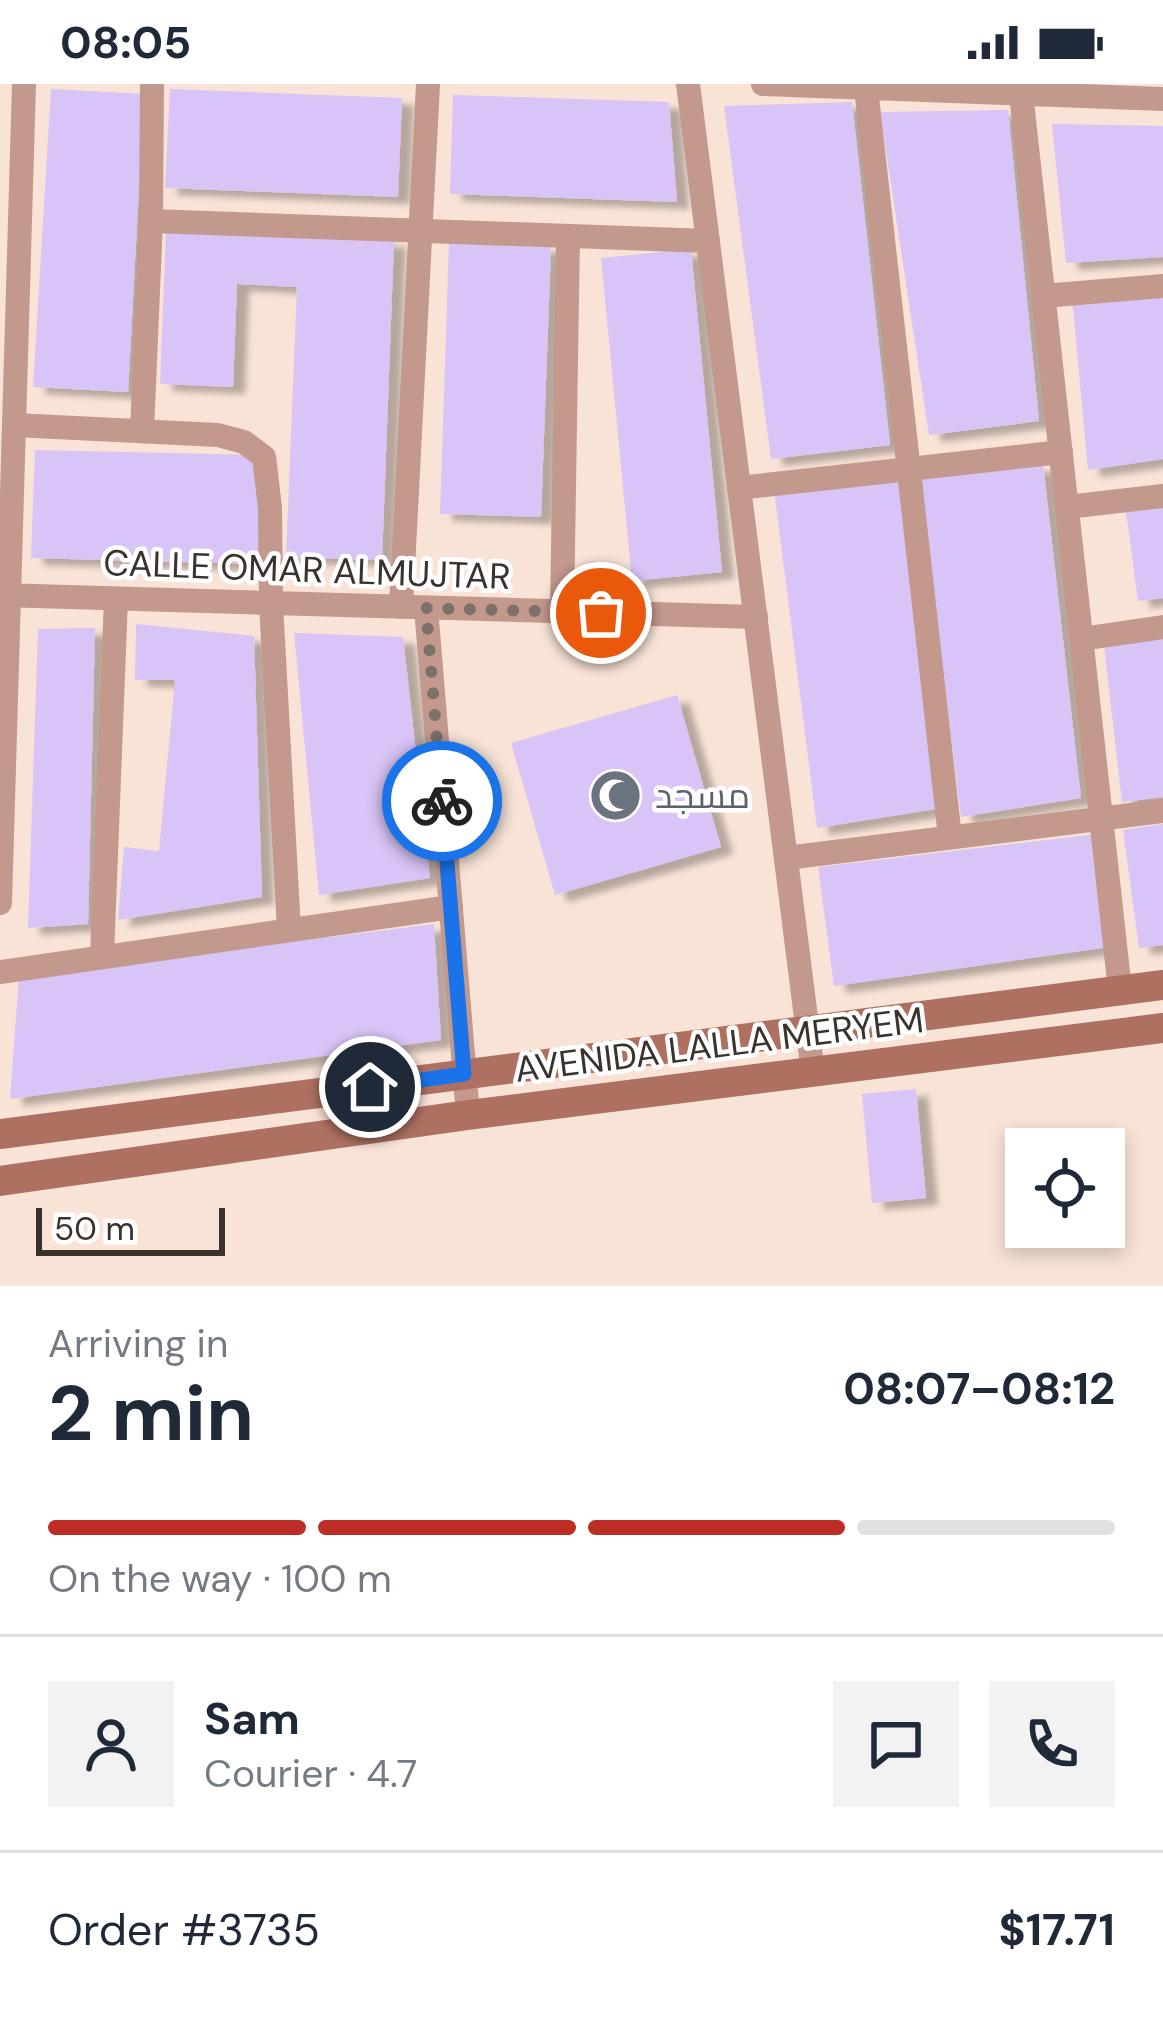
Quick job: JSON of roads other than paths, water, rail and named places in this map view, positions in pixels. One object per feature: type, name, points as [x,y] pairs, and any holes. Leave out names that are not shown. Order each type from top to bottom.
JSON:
[{"type":"street","points":[[0,903],[5,596],[25,84]]},
{"type":"street","points":[[142,431],[152,84]]},
{"type":"street","points":[[428,84],[420,231],[413,608],[451,907],[468,1114]]},
{"type":"street","points":[[688,84],[813,1073]]},
{"type":"street","points":[[763,84],[1021,89],[1163,99]]},
{"type":"street","points":[[866,88],[950,837]]},
{"type":"street","points":[[1021,89],[1120,990]]},
{"type":"street","points":[[151,221],[708,241]]},
{"type":"street","points":[[562,612],[568,236]]},
{"type":"street","points":[[1043,296],[1163,286]]},
{"type":"street","points":[[14,425],[232,437],[264,457],[289,930]]},
{"type":"street","points":[[739,488],[1060,452]]},
{"type":"street","points":[[1066,507],[1163,496]]},
{"type":"street","name":"CALLE OMAR ALMUJTAR","points":[[5,596],[756,617]]},
{"type":"street","points":[[102,956],[116,599]]},
{"type":"street","points":[[1081,638],[1163,627]]},
{"type":"street","points":[[786,858],[1163,811]]},
{"type":"street","points":[[0,972],[451,907]]},
{"type":"street","name":"AVENIDA LALLA MERYEM","points":[[0,1134],[1163,985]]},
{"type":"street","name":"AVENIDA LALLA MERYEM","points":[[0,1181],[468,1114],[1163,1028]]},
{"type":"place","name":"مسجد","points":[[616,795]]}]
